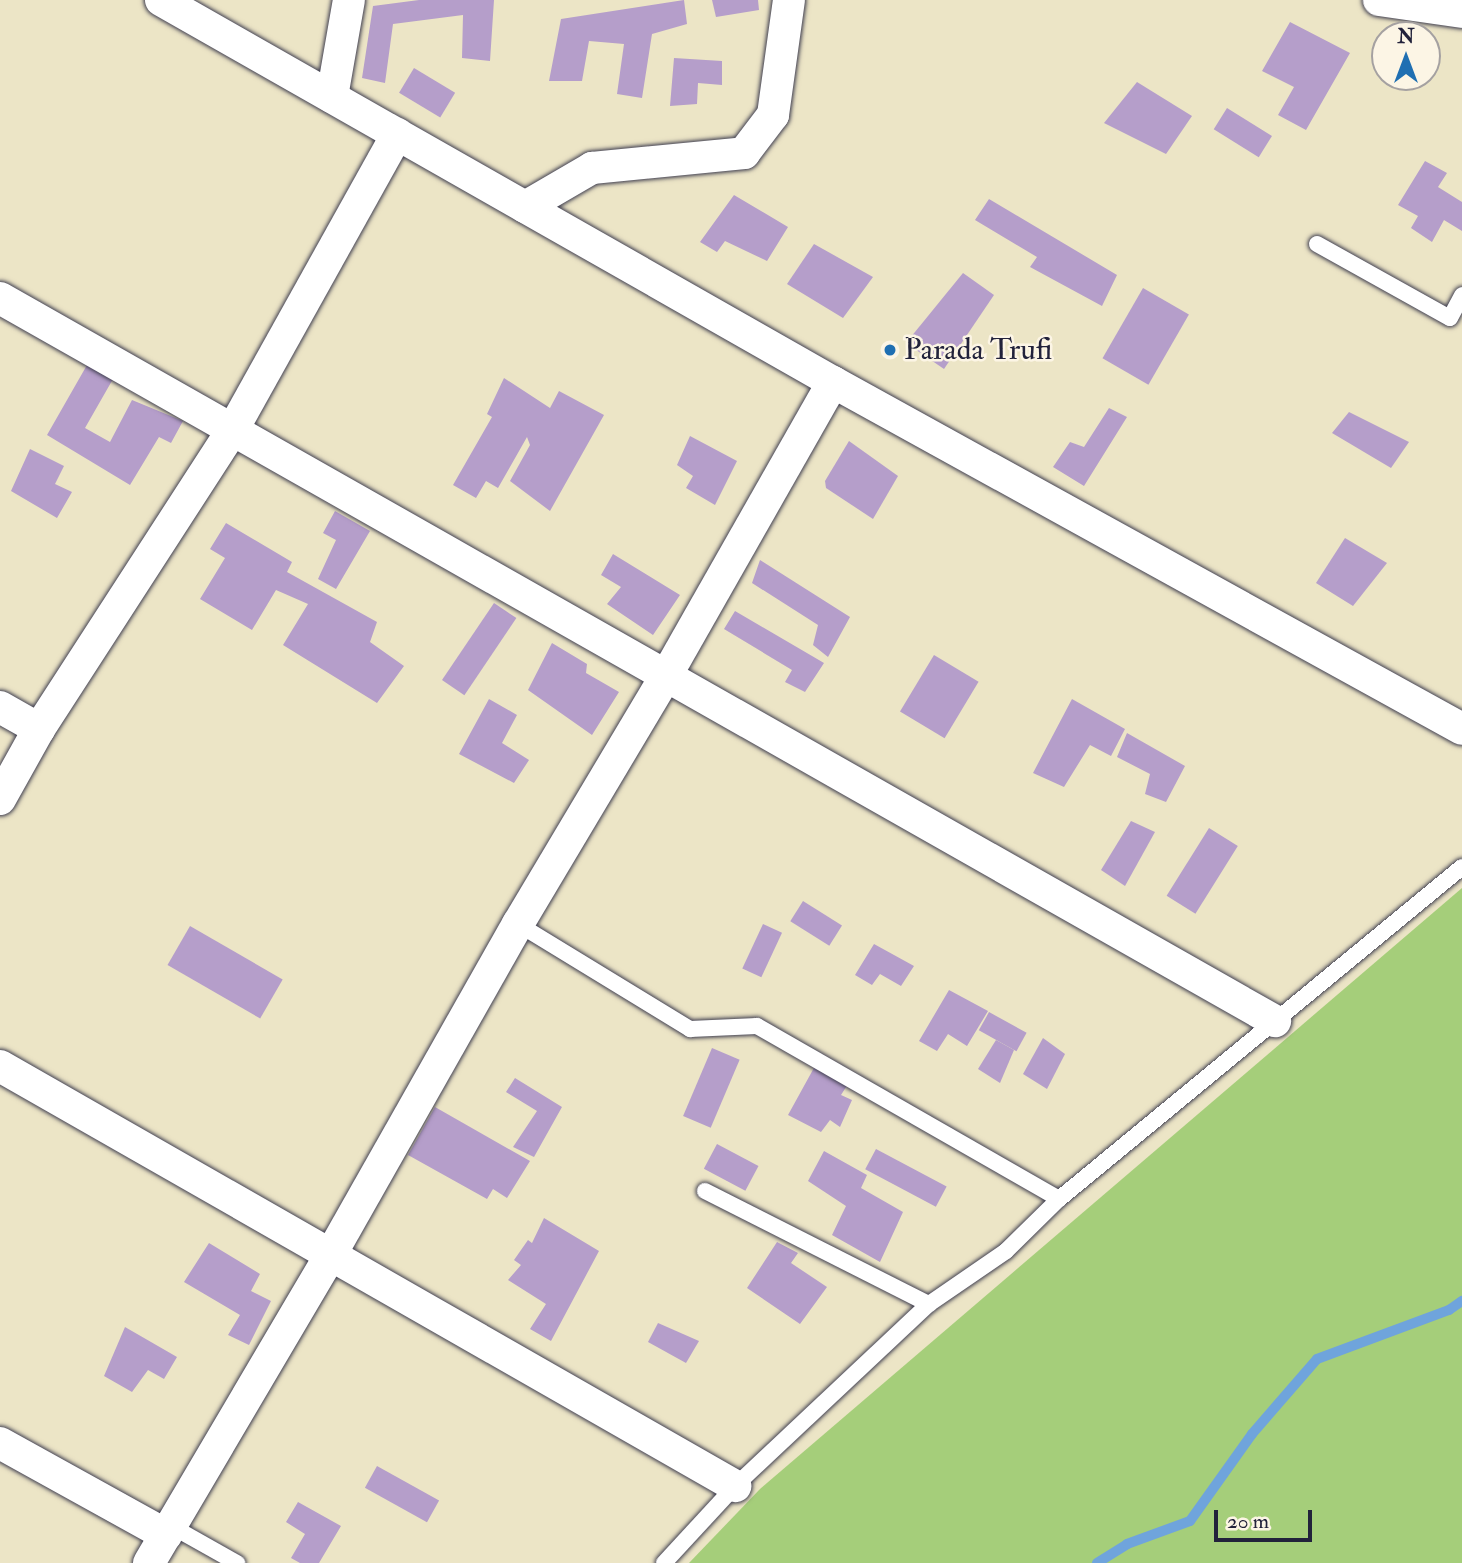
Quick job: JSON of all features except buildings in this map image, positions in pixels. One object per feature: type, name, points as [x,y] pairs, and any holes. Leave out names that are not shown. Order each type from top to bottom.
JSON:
[{"type":"street","points":[[162,0],[833,382],[1462,729]]},
{"type":"street","points":[[332,97],[349,0]]},
{"type":"street","points":[[525,207],[592,168],[744,153],[773,115],[789,0]]},
{"type":"street","points":[[1379,0],[1462,12]]},
{"type":"street","points":[[0,799],[39,729],[232,431],[397,134]]},
{"type":"street","points":[[0,298],[1275,1021]]},
{"type":"street","points":[[149,1563],[330,1256],[518,924],[666,676],[833,382]]},
{"type":"street","points":[[0,707],[39,729]]},
{"type":"street","points":[[0,1066],[736,1486]]},
{"type":"street","points":[[0,1443],[169,1530]]},
{"type":"lane","points":[[1317,244],[1450,318],[1462,295]]},
{"type":"lane","points":[[664,1563],[736,1486],[929,1304],[1006,1251],[1059,1199],[1462,867]]},
{"type":"lane","points":[[518,924],[690,1029],[757,1026],[1059,1199]]},
{"type":"lane","points":[[705,1191],[929,1304]]},
{"type":"lane","points":[[169,1530],[237,1563]]},
{"type":"green space","points":[[1462,888],[1462,1563],[689,1563],[760,1489]]},
{"type":"waterway","points":[[1097,1563],[1127,1544],[1190,1521],[1252,1434],[1317,1359],[1449,1310],[1462,1301]]},
{"type":"place","name":"Parada Trufi","points":[[890,350]]}]
